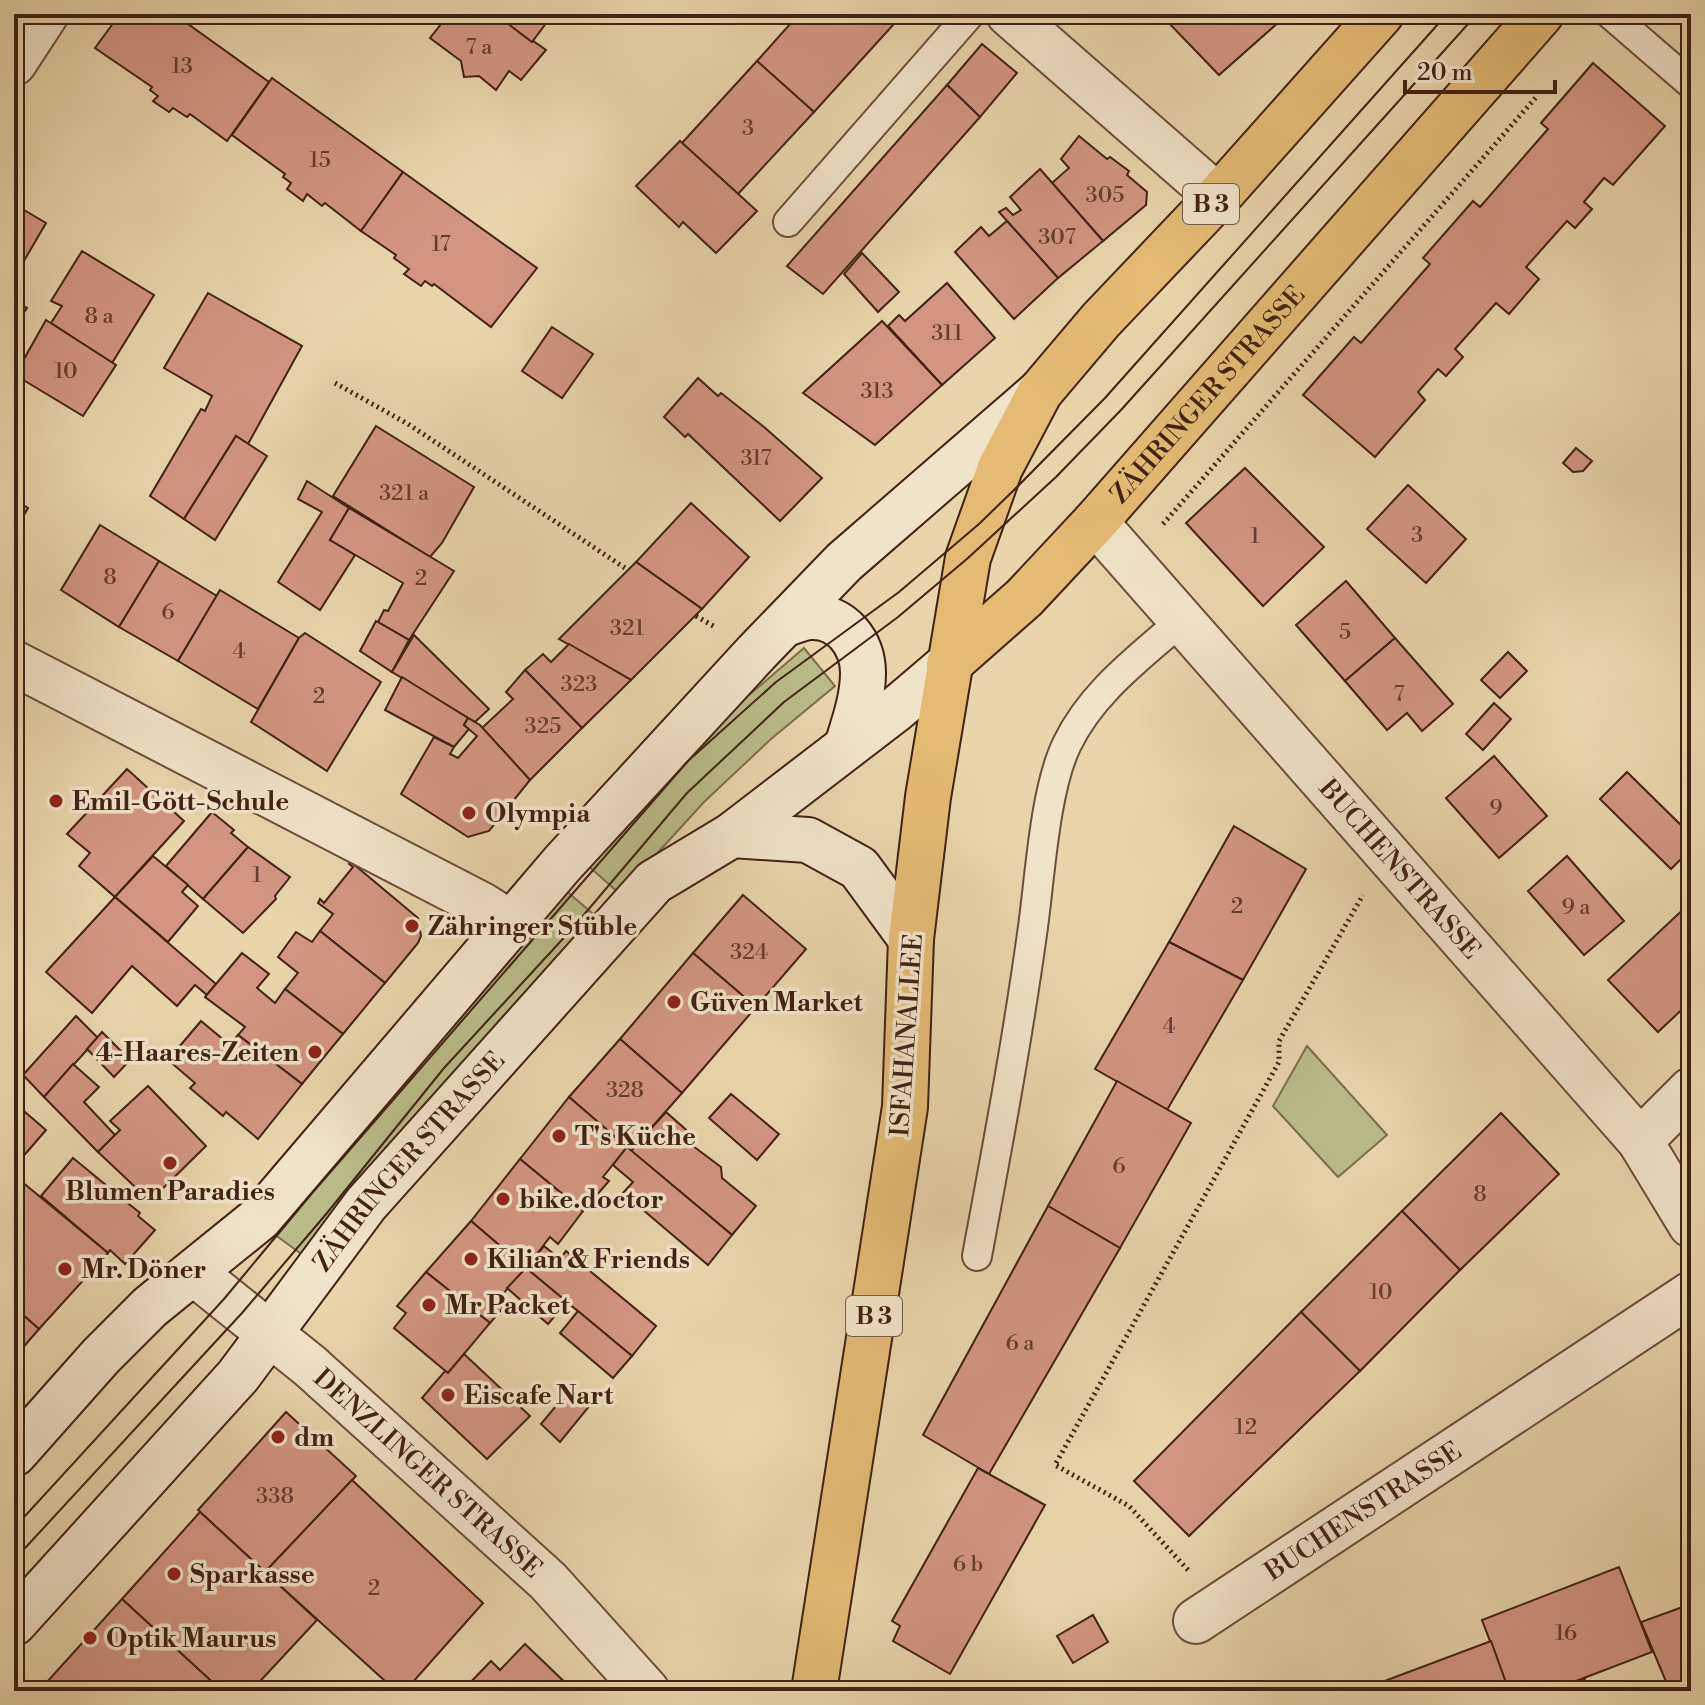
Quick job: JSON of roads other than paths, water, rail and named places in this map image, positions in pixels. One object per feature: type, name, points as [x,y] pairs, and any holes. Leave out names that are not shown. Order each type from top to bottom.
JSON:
[{"type":"main road","name":"B 3","points":[[1040,392],[1101,320],[1218,197],[1381,14]]},
{"type":"main road","name":"ZÄHRINGER STRASSE","points":[[949,664],[1024,598],[1095,522],[1541,14]]},
{"type":"main road","name":"ISFAHANALLEE","points":[[814,1691],[905,1107],[911,939],[928,797],[949,664],[968,558],[979,524],[1000,468],[1040,392]]},
{"type":"street","points":[[14,63],[46,14]]},
{"type":"street","points":[[1009,14],[1218,197]]},
{"type":"street","points":[[14,1454],[101,1356],[150,1307],[260,1218],[562,864],[757,652],[844,562],[938,477],[1040,392]]},
{"type":"street","name":"BUCHENSTRASSE","points":[[1095,522],[1640,1141],[1691,1225]]},
{"type":"street","points":[[786,624],[809,617],[825,619],[846,629],[857,645],[863,671],[856,719],[847,746]]},
{"type":"street","points":[[14,663],[482,905],[512,924]]},
{"type":"street","name":"ZÄHRINGER STRASSE","points":[[14,1623],[238,1376],[366,1204],[654,882],[732,835],[949,664]]},
{"type":"street","points":[[732,835],[808,840],[859,868],[911,939]]},
{"type":"street","points":[[1640,1141],[1691,1090]]},
{"type":"street","name":"DENZLINGER STRASSE","points":[[194,1273],[310,1366],[543,1577],[647,1691]]},
{"type":"street","name":"BUCHENSTRASSE","points":[[1208,1613],[1691,1294]]},
{"type":"lane","points":[[788,222],[970,14]]},
{"type":"lane","points":[[1610,14],[1691,84]]},
{"type":"lane","points":[[977,1256],[1014,1063],[1048,821],[1062,759],[1085,713],[1105,688],[1181,621]]},
{"type":"tram line","points":[[14,1528],[224,1299],[313,1192],[688,761],[776,682],[899,592],[1014,490],[1105,398],[1447,14]]},
{"type":"tram line","points":[[14,1560],[242,1313],[444,1068],[571,930],[687,793],[784,702],[898,617],[1056,477],[1121,410],[1477,14]]},
{"type":"place","name":"Emil-Gött-Schule","points":[[56,801]]},
{"type":"place","name":"Olympia","points":[[469,813]]},
{"type":"place","name":"Zähringer Stüble","points":[[412,926]]},
{"type":"place","name":"Güven Market","points":[[674,1002]]},
{"type":"place","name":"4-Haares-Zeiten","points":[[315,1052]]},
{"type":"place","name":"T's Küche","points":[[559,1136]]},
{"type":"place","name":"Blumen Paradies","points":[[170,1163]]},
{"type":"place","name":"bike.doctor","points":[[503,1199]]},
{"type":"place","name":"Kilian & Friends","points":[[471,1259]]},
{"type":"place","name":"Mr. Döner","points":[[65,1269]]},
{"type":"place","name":"Mr Packet","points":[[429,1305]]},
{"type":"place","name":"Eiscafe Nart","points":[[448,1395]]},
{"type":"place","name":"dm","points":[[278,1437]]},
{"type":"place","name":"Sparkasse","points":[[174,1574]]},
{"type":"place","name":"Optik Maurus","points":[[90,1638]]}]
